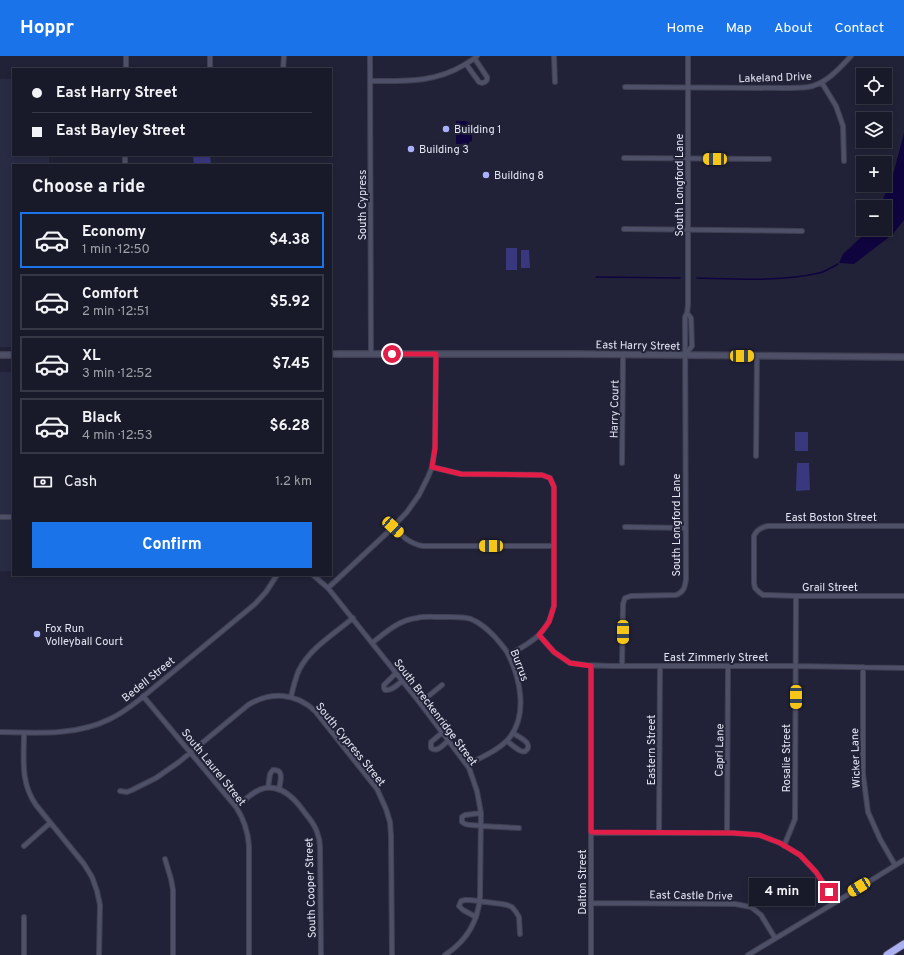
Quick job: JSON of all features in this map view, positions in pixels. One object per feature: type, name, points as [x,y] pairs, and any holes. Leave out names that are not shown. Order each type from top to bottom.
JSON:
[{"type":"highway","points":[[887,955],[904,944]]},
{"type":"main road","name":"East Harry Street","points":[[332,354],[904,357]]},
{"type":"main road","points":[[1,356],[12,355]]},
{"type":"street","points":[[126,56],[126,68]]},
{"type":"street","points":[[210,56],[210,68]]},
{"type":"street","points":[[284,56],[284,68]]},
{"type":"street","name":"South Cypress","points":[[370,56],[371,354]]},
{"type":"street","points":[[554,56],[555,82]]},
{"type":"street","name":"South Longford Lane","points":[[622,666],[623,604],[625,598],[631,596],[680,594],[684,590],[686,579],[685,317],[687,314],[688,230],[688,56]]},
{"type":"street","name":"Lakeland Drive","points":[[625,87],[808,87],[822,83],[838,70],[851,56]]},
{"type":"street","points":[[370,81],[409,81],[436,77],[457,69],[476,57],[487,77],[486,82],[479,82],[466,64]]},
{"type":"street","points":[[822,83],[836,106],[843,126],[844,161]]},
{"type":"street","points":[[624,158],[769,159]]},
{"type":"street","points":[[624,229],[802,231]]},
{"type":"street","name":"South Longford Lane","points":[[685,355],[692,346],[691,318],[687,314]]},
{"type":"street","points":[[328,588],[393,527],[407,512],[424,486],[432,467],[435,448],[436,354]]},
{"type":"street","name":"Harry Court","points":[[622,463],[623,355]]},
{"type":"street","points":[[756,456],[757,356]]},
{"type":"street","points":[[432,467],[461,474],[542,475],[550,478],[554,487],[554,606],[549,622],[539,635],[528,644],[508,654]]},
{"type":"street","points":[[0,516],[12,516]]},
{"type":"street","name":"East Boston Street","points":[[757,590],[754,583],[754,536],[758,529],[768,526],[904,526]]},
{"type":"street","points":[[393,527],[407,540],[423,546],[554,546]]},
{"type":"street","points":[[625,527],[685,528]]},
{"type":"street","name":"Bedell Street","points":[[0,732],[24,733],[70,731],[95,726],[111,719],[143,696],[255,604],[266,592],[276,576]]},
{"type":"street","name":"South Breckenridge Street","points":[[314,576],[328,588],[353,618],[443,732],[467,765],[475,783],[481,813],[480,901],[476,917],[468,933],[453,950],[445,955]]},
{"type":"street","name":"Grail Street","points":[[757,590],[763,595],[904,596]]},
{"type":"street","name":"Rosalie Street","points":[[784,846],[795,819],[796,596]]},
{"type":"street","name":"Burrus","points":[[372,642],[391,628],[404,621],[417,618],[454,617],[471,619],[486,627],[508,654],[517,675],[521,694],[518,724],[507,741],[467,765]]},
{"type":"street","points":[[120,791],[127,792],[156,778],[179,762],[252,702],[274,696],[291,697],[299,671],[309,654],[353,618]]},
{"type":"street","name":"East Zimmerly Street","points":[[539,635],[554,652],[570,663],[591,666],[796,666],[904,668]]},
{"type":"street","name":"Dalton Street","points":[[591,666],[591,955]]},
{"type":"street","name":"Eastern Street","points":[[660,666],[660,833]]},
{"type":"street","name":"Capri Lane","points":[[726,833],[728,667]]},
{"type":"street","name":"Wicker Lane","points":[[863,667],[862,774],[868,812],[880,839],[895,865]]},
{"type":"street","points":[[396,673],[384,685],[385,690],[389,691],[393,689],[402,681]]},
{"type":"street","points":[[420,703],[442,684]]},
{"type":"street","name":"South Laurel Street","points":[[143,696],[240,813],[245,826],[249,846],[249,955]]},
{"type":"street","name":"South Cypress Street","points":[[291,697],[304,702],[315,711],[377,790],[384,802],[391,834],[392,955]]},
{"type":"street","points":[[443,732],[431,742],[431,748],[436,750],[449,740]]},
{"type":"street","points":[[24,733],[24,772],[26,786],[32,800],[84,864],[95,884],[100,905],[99,955]]},
{"type":"street","points":[[507,741],[521,750],[527,750],[527,744],[513,733]]},
{"type":"street","points":[[236,807],[255,792],[268,788],[270,774],[273,770],[279,771],[281,774],[279,790]]},
{"type":"street","name":"South Cooper Street","points":[[268,788],[279,790],[290,796],[301,807],[313,823],[319,837],[320,955]]},
{"type":"street","points":[[481,813],[465,815],[462,817],[463,824],[519,828]]},
{"type":"street","points":[[24,846],[50,823]]},
{"type":"street","points":[[591,832],[726,833],[759,835],[780,843],[800,855],[816,872],[836,902]]},
{"type":"street","points":[[165,859],[173,890],[173,955]]},
{"type":"street","points":[[748,955],[904,860]]},
{"type":"street","points":[[476,917],[459,907],[461,901],[465,900],[506,904],[512,907],[519,917],[520,934]]},
{"type":"street","name":"East Castle Drive","points":[[591,903],[735,904],[751,907],[760,915],[775,938]]},
{"type":"street","points":[[24,917],[24,955]]},
{"type":"shaded area","points":[[0,79],[12,79],[12,156],[49,156],[49,164],[12,164],[12,347],[0,347]]},
{"type":"shaded area","points":[[456,121],[466,121],[472,124],[472,141],[469,142],[467,146],[464,146],[463,144],[456,144]]},
{"type":"shaded area","points":[[904,133],[904,220],[892,235],[892,200],[883,200],[886,192],[892,192],[892,176]]},
{"type":"shaded area","points":[[193,156],[210,156],[211,164],[194,164]]},
{"type":"shaded area","points":[[862,236],[890,236],[854,264],[839,263],[843,254]]},
{"type":"shaded area","points":[[506,248],[517,248],[517,270],[506,270]]},
{"type":"shaded area","points":[[521,250],[529,250],[530,268],[521,268]]},
{"type":"shaded area","points":[[0,372],[12,372],[12,571],[0,571]]},
{"type":"shaded area","points":[[795,432],[808,432],[808,451],[795,451]]},
{"type":"shaded area","points":[[797,463],[809,463],[810,490],[796,491]]},
{"type":"waterway","points":[[697,278],[789,278],[826,271],[838,264]]},
{"type":"waterway","points":[[596,277],[680,278]]},
{"type":"place","name":"Building 1","points":[[446,129]]},
{"type":"place","name":"Building 3","points":[[411,149]]},
{"type":"place","name":"Building 8","points":[[486,175]]},
{"type":"place","name":"Fox Run Volleyball Court","points":[[37,634]]},
{"type":"route","points":[[392,354],[436,354],[435,448],[432,467],[461,474],[542,475],[550,478],[554,487],[554,606],[549,622],[539,635],[554,652],[570,663],[591,666],[591,832],[733,833],[759,835],[780,843],[800,855],[816,872],[829,892]]}]
